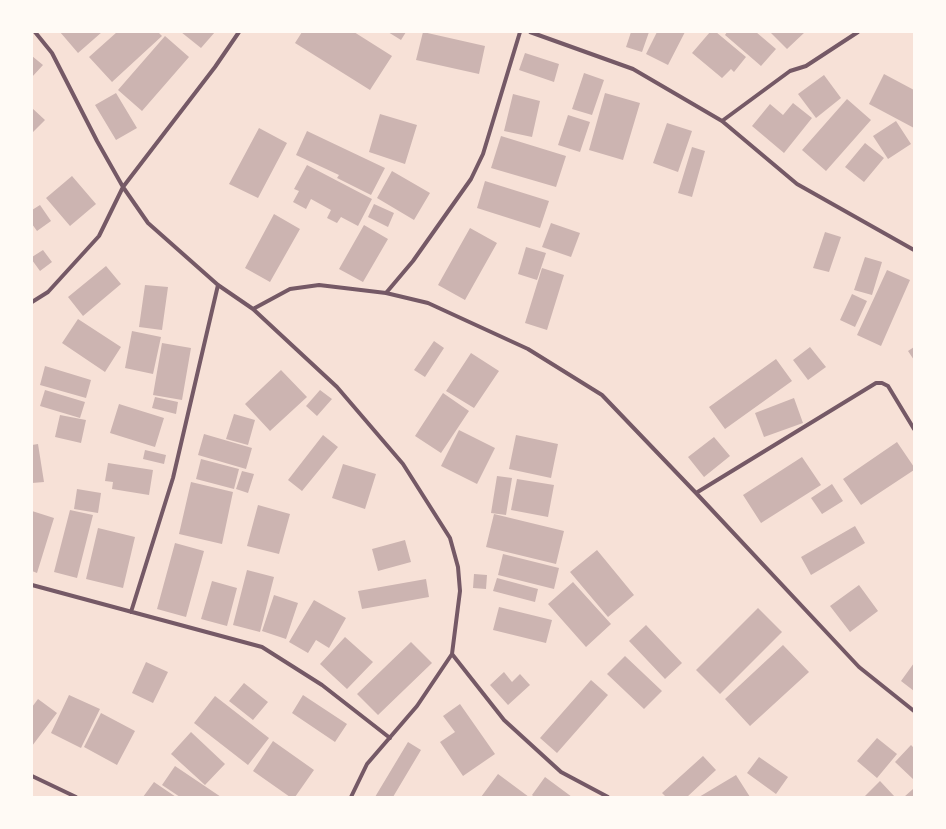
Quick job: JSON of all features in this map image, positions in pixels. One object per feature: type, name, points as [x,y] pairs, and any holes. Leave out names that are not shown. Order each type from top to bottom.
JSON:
[{"type":"street","points":[[35,32],[52,53],[97,141],[124,187],[148,223],[218,285],[253,309],[337,387],[403,464],[450,538],[458,568],[460,591],[452,654],[417,706],[367,764],[351,797]]},
{"type":"street","points":[[32,302],[48,292],[100,236],[124,187],[215,67],[239,32]]},
{"type":"street","points":[[386,293],[413,261],[471,179],[483,154],[520,32]]},
{"type":"street","points":[[530,32],[633,70],[722,121],[797,184],[914,250]]},
{"type":"street","points":[[722,121],[790,71],[806,66],[858,32]]},
{"type":"street","points":[[131,612],[173,478],[218,285]]},
{"type":"street","points":[[253,309],[290,289],[319,285],[386,293],[428,303],[528,349],[602,395],[859,666],[914,712]]},
{"type":"street","points":[[696,493],[876,383],[882,383],[888,386],[914,428]]},
{"type":"street","points":[[32,585],[262,647],[322,685],[390,738]]},
{"type":"street","points":[[452,654],[504,720],[561,772],[608,797]]},
{"type":"street","points":[[32,776],[76,797]]},
{"type":"building","points":[[60,32],[102,32],[78,53]]},
{"type":"building","points":[[117,32],[158,32],[162,36],[112,82],[89,57]]},
{"type":"building","points":[[181,32],[215,32],[201,48]]},
{"type":"building","points":[[302,32],[354,32],[392,56],[370,90],[295,43]]},
{"type":"building","points":[[388,32],[406,32],[401,40]]},
{"type":"building","points":[[423,32],[485,46],[479,74],[416,60]]},
{"type":"building","points":[[631,32],[649,32],[642,52],[626,47]]},
{"type":"building","points":[[657,32],[685,32],[668,65],[646,54]]},
{"type":"building","points":[[710,32],[716,32],[746,57],[734,72],[731,69],[722,78],[692,53]]},
{"type":"building","points":[[727,32],[756,32],[776,49],[761,66],[725,35]]},
{"type":"building","points":[[770,32],[805,32],[787,49]]},
{"type":"building","points":[[165,36],[189,57],[142,111],[118,90]]},
{"type":"building","points":[[525,53],[559,64],[554,82],[519,70]]},
{"type":"building","points":[[32,56],[43,65],[32,77]]},
{"type":"building","points":[[584,73],[604,80],[592,115],[572,109]]},
{"type":"building","points":[[884,74],[914,90],[914,128],[869,104]]},
{"type":"building","points":[[824,75],[841,98],[816,118],[798,94]]},
{"type":"building","points":[[116,93],[137,128],[116,140],[95,105]]},
{"type":"building","points":[[605,93],[640,103],[623,160],[589,150]]},
{"type":"building","points":[[513,94],[540,101],[532,137],[504,131]]},
{"type":"building","points":[[847,99],[871,120],[826,171],[802,150]]},
{"type":"building","points":[[793,103],[812,118],[784,153],[752,126],[770,104],[783,115]]},
{"type":"building","points":[[32,108],[45,120],[32,133]]},
{"type":"building","points":[[380,114],[417,125],[405,164],[369,152]]},
{"type":"building","points":[[568,115],[590,122],[580,152],[558,145]]},
{"type":"building","points":[[896,121],[911,144],[888,159],[873,136]]},
{"type":"building","points":[[667,123],[692,131],[678,172],[653,163]]},
{"type":"building","points":[[259,128],[287,143],[258,198],[229,184]]},
{"type":"building","points":[[307,131],[385,168],[371,195],[337,178],[339,175],[296,155]]},
{"type":"building","points":[[501,136],[566,156],[556,187],[491,168]]},
{"type":"building","points":[[865,143],[884,158],[864,182],[845,167]]},
{"type":"building","points":[[692,147],[705,151],[692,197],[678,193]]},
{"type":"building","points":[[307,165],[372,199],[358,226],[341,217],[337,223],[327,218],[331,210],[311,199],[306,209],[293,202],[299,191],[294,189]]},
{"type":"building","points":[[392,171],[430,193],[414,220],[377,198]]},
{"type":"building","points":[[72,176],[96,204],[70,226],[46,198]]},
{"type":"building","points":[[485,181],[549,201],[540,228],[477,208]]},
{"type":"building","points":[[374,204],[394,213],[388,227],[368,217]]},
{"type":"building","points":[[40,205],[51,221],[37,231],[32,224],[32,210]]},
{"type":"building","points":[[274,214],[300,229],[270,282],[245,268]]},
{"type":"building","points":[[551,223],[580,233],[571,257],[542,247]]},
{"type":"building","points":[[364,225],[388,239],[363,282],[339,269]]},
{"type":"building","points":[[470,228],[497,243],[465,300],[438,285]]},
{"type":"building","points":[[825,232],[841,237],[829,272],[813,268]]},
{"type":"building","points":[[526,247],[546,253],[537,280],[518,274]]},
{"type":"building","points":[[43,250],[52,262],[40,271],[32,260],[32,257]]},
{"type":"building","points":[[865,257],[882,262],[872,295],[854,290]]},
{"type":"building","points":[[106,266],[121,284],[83,316],[68,297]]},
{"type":"building","points":[[542,268],[564,275],[547,330],[525,323]]},
{"type":"building","points":[[887,270],[910,280],[881,346],[857,335]]},
{"type":"building","points":[[145,285],[168,287],[162,330],[139,327]]},
{"type":"building","points":[[852,294],[867,301],[855,327],[840,320]]},
{"type":"building","points":[[78,319],[121,347],[105,372],[62,343]]},
{"type":"building","points":[[132,331],[161,337],[153,374],[125,368]]},
{"type":"building","points":[[434,341],[444,348],[425,377],[414,370]]},
{"type":"building","points":[[162,343],[191,348],[182,400],[153,395]]},
{"type":"building","points":[[810,347],[826,367],[808,380],[793,360]]},
{"type":"building","points":[[914,347],[914,360],[908,351]]},
{"type":"building","points":[[471,353],[499,371],[474,408],[446,391]]},
{"type":"building","points":[[776,359],[792,381],[725,429],[709,407]]},
{"type":"building","points":[[45,366],[91,380],[86,398],[40,385]]},
{"type":"building","points":[[281,370],[307,397],[270,431],[245,404]]},
{"type":"building","points":[[45,390],[85,402],[80,418],[40,406]]},
{"type":"building","points":[[320,390],[332,399],[317,416],[306,406]]},
{"type":"building","points":[[443,393],[469,411],[441,453],[415,436]]},
{"type":"building","points":[[155,397],[178,402],[176,414],[152,408]]},
{"type":"building","points":[[794,398],[803,423],[764,437],[755,413]]},
{"type":"building","points":[[119,404],[164,418],[155,447],[110,433]]},
{"type":"building","points":[[234,414],[255,420],[248,445],[226,439]]},
{"type":"building","points":[[60,415],[86,420],[81,443],[55,437]]},
{"type":"building","points":[[459,430],[495,448],[477,484],[441,466]]},
{"type":"building","points":[[204,434],[252,448],[246,469],[198,455]]},
{"type":"building","points":[[323,435],[338,447],[302,491],[288,480]]},
{"type":"building","points":[[516,435],[558,444],[551,478],[509,469]]},
{"type":"building","points":[[714,437],[730,456],[704,477],[688,457]]},
{"type":"building","points":[[897,442],[914,467],[914,470],[861,505],[843,479]]},
{"type":"building","points":[[38,444],[44,482],[32,483],[32,445]]},
{"type":"building","points":[[145,450],[166,455],[164,464],[143,459]]},
{"type":"building","points":[[802,457],[821,485],[761,523],[743,495]]},
{"type":"building","points":[[201,459],[239,469],[234,489],[196,479]]},
{"type":"building","points":[[108,463],[153,470],[149,495],[112,489],[113,482],[105,481]]},
{"type":"building","points":[[343,464],[376,474],[365,509],[332,498]]},
{"type":"building","points":[[242,471],[254,474],[248,493],[236,489]]},
{"type":"building","points":[[497,476],[512,478],[506,515],[491,513]]},
{"type":"building","points":[[517,479],[554,485],[548,517],[511,510]]},
{"type":"building","points":[[191,482],[233,492],[222,544],[179,534]]},
{"type":"building","points":[[832,484],[843,501],[822,514],[811,498]]},
{"type":"building","points":[[77,489],[101,493],[98,513],[74,509]]},
{"type":"building","points":[[258,505],[290,514],[279,554],[247,546]]},
{"type":"building","points":[[70,510],[93,515],[77,578],[54,572]]},
{"type":"building","points":[[32,511],[54,518],[37,573],[32,571]]},
{"type":"building","points":[[494,514],[564,531],[556,564],[486,547]]},
{"type":"building","points":[[855,526],[865,543],[811,575],[801,557]]},
{"type":"building","points":[[98,528],[135,537],[123,588],[86,579]]},
{"type":"building","points":[[405,540],[411,562],[378,571],[372,549]]},
{"type":"building","points":[[175,543],[204,551],[186,617],[157,609]]},
{"type":"building","points":[[597,550],[634,595],[608,617],[570,572]]},
{"type":"building","points":[[503,554],[559,568],[554,589],[498,575]]},
{"type":"building","points":[[247,570],[274,577],[260,632],[233,625]]},
{"type":"building","points":[[474,574],[487,575],[486,589],[473,588]]},
{"type":"building","points":[[497,578],[538,589],[535,602],[493,591]]},
{"type":"building","points":[[426,579],[429,597],[362,609],[358,591]]},
{"type":"building","points":[[212,581],[237,588],[227,626],[201,619]]},
{"type":"building","points":[[573,582],[611,624],[586,647],[548,604]]},
{"type":"building","points":[[859,585],[878,611],[850,632],[830,606]]},
{"type":"building","points":[[274,595],[298,603],[286,639],[262,631]]},
{"type":"building","points":[[314,600],[346,618],[329,648],[316,640],[308,653],[289,642]]},
{"type":"building","points":[[499,607],[552,620],[546,643],[493,630]]},
{"type":"building","points":[[758,608],[782,632],[720,694],[696,670]]},
{"type":"building","points":[[646,625],[682,663],[665,679],[629,641]]},
{"type":"building","points":[[345,637],[373,662],[347,689],[320,664]]},
{"type":"building","points":[[411,642],[432,663],[378,715],[357,694]]},
{"type":"building","points":[[783,645],[809,672],[750,726],[725,699]]},
{"type":"building","points":[[625,656],[662,691],[644,709],[607,674]]},
{"type":"building","points":[[146,662],[168,672],[153,703],[132,693]]},
{"type":"building","points":[[914,663],[914,691],[901,681]]},
{"type":"building","points":[[504,672],[512,682],[520,674],[530,685],[508,705],[490,685]]},
{"type":"building","points":[[591,680],[608,695],[557,753],[540,738]]},
{"type":"building","points":[[244,683],[268,702],[253,720],[229,701]]},
{"type":"building","points":[[69,695],[100,709],[81,748],[51,733]]},
{"type":"building","points":[[303,695],[347,724],[335,742],[292,713]]},
{"type":"building","points":[[215,696],[269,738],[248,765],[194,723]]},
{"type":"building","points":[[38,699],[57,713],[32,746],[32,707]]},
{"type":"building","points":[[460,704],[495,754],[463,776],[440,742],[455,732],[443,716]]},
{"type":"building","points":[[101,713],[135,731],[117,765],[84,747]]},
{"type":"building","points":[[191,732],[225,764],[205,785],[171,754]]},
{"type":"building","points":[[877,738],[897,754],[877,778],[857,761]]},
{"type":"building","points":[[273,741],[314,770],[295,797],[290,797],[253,771]]},
{"type":"building","points":[[408,742],[421,750],[393,797],[375,797]]},
{"type":"building","points":[[911,745],[914,748],[914,780],[895,762]]},
{"type":"building","points":[[703,756],[716,770],[687,797],[666,797],[662,793]]},
{"type":"building","points":[[759,757],[788,777],[776,794],[747,773]]},
{"type":"building","points":[[175,766],[221,797],[180,797],[162,785]]},
{"type":"building","points":[[498,774],[529,797],[481,797]]},
{"type":"building","points":[[736,775],[750,797],[699,797]]},
{"type":"building","points":[[545,777],[572,797],[534,797],[532,795]]},
{"type":"building","points":[[880,781],[895,797],[864,797]]},
{"type":"building","points":[[154,782],[176,797],[143,797]]},
{"type":"building","points":[[913,789],[914,797],[904,797]]}]
